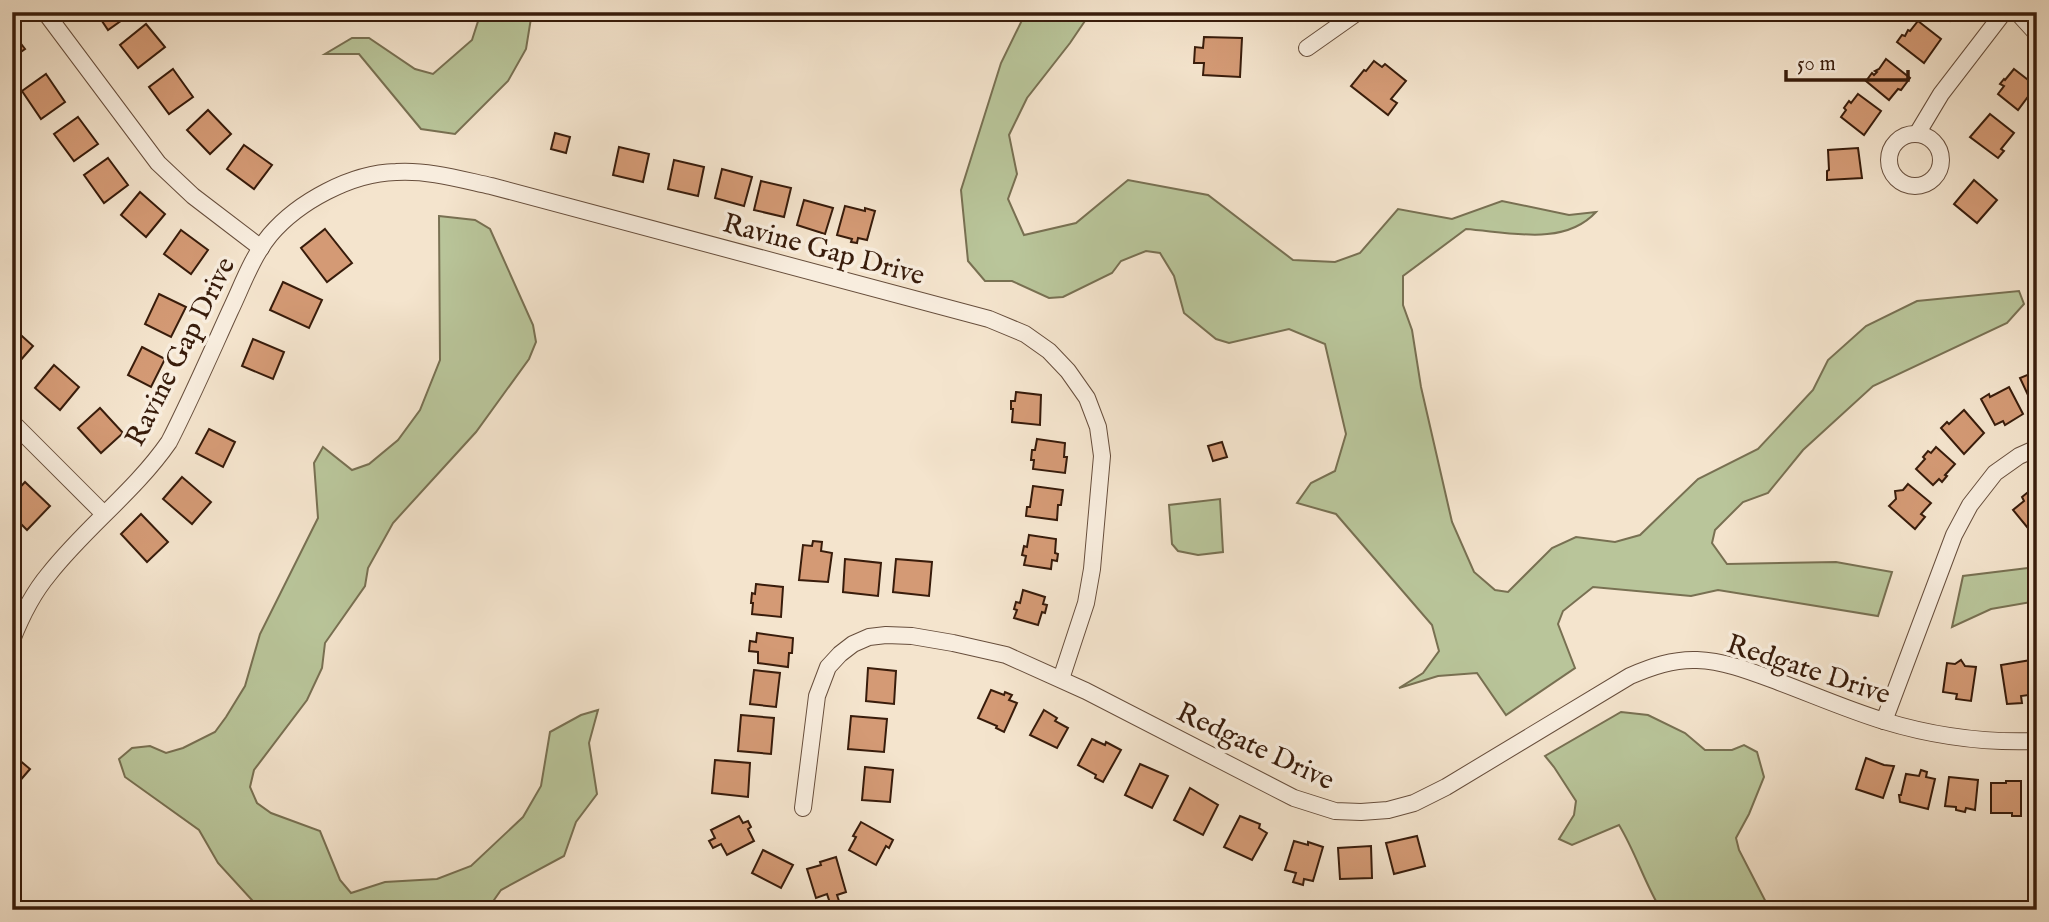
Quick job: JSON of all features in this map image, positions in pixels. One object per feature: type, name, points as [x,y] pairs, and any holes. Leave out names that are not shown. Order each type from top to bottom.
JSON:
[{"type":"street","name":"Ravine Gap Drive","points":[[45,12],[158,163],[192,196],[261,248]]},
{"type":"street","points":[[1307,48],[1358,12]]},
{"type":"street","points":[[1917,134],[1941,94],[2004,12]]},
{"type":"street","points":[[2017,12],[2037,34]]},
{"type":"street","name":"Ravine Gap Drive","points":[[12,640],[30,601],[47,576],[154,463],[169,442],[251,264],[269,236],[310,201],[336,187],[393,172],[420,172],[491,186],[989,319],[1025,334],[1049,351],[1068,371],[1087,398],[1098,427],[1102,456],[1094,555],[1086,603],[1061,679]]},
{"type":"street","points":[[12,422],[104,514]]},
{"type":"street","points":[[1884,721],[1954,535],[1970,505],[1995,473],[2019,456],[2037,448]]},
{"type":"street","name":"Redgate Drive","points":[[803,808],[821,681],[828,667],[840,654],[869,637],[886,635],[912,636],[1006,655],[1061,679],[1294,798],[1335,811],[1388,810],[1414,803],[1446,787],[1630,676],[1669,662],[1696,660],[1721,663],[1884,721],[1934,734],[2006,742],[2037,741]]},
{"type":"green space","points":[[481,12],[532,12],[526,49],[508,81],[455,134],[421,129],[359,54],[325,54],[352,38],[369,38],[415,69],[433,74],[472,40]]},
{"type":"green space","points":[[1026,12],[1091,12],[1027,98],[1009,135],[1017,174],[1008,199],[1024,235],[1076,223],[1128,180],[1208,195],[1293,260],[1335,262],[1360,253],[1398,209],[1452,219],[1502,201],[1569,215],[1596,212],[1583,223],[1552,234],[1466,229],[1403,276],[1403,305],[1412,330],[1421,387],[1452,522],[1474,572],[1495,590],[1508,592],[1552,548],[1576,537],[1615,542],[1640,535],[1698,479],[1758,449],[1813,390],[1828,360],[1866,326],[1917,301],[2019,291],[2024,304],[2007,323],[1873,386],[1803,450],[1768,493],[1743,502],[1715,530],[1712,543],[1727,564],[1836,562],[1892,572],[1878,616],[1718,590],[1691,596],[1593,587],[1563,611],[1558,624],[1575,668],[1506,715],[1477,673],[1438,676],[1399,688],[1423,673],[1439,651],[1432,625],[1336,514],[1297,503],[1311,483],[1335,471],[1346,434],[1325,344],[1289,329],[1229,343],[1216,339],[1184,313],[1174,276],[1160,253],[1146,251],[1121,261],[1112,273],[1063,297],[1049,298],[1012,281],[985,281],[968,261],[961,190],[1001,63]]},
{"type":"green space","points":[[439,216],[475,220],[490,229],[533,325],[536,342],[529,359],[476,432],[393,523],[368,568],[365,586],[325,643],[322,668],[307,700],[254,770],[250,787],[257,803],[271,813],[320,831],[340,880],[351,893],[385,882],[437,879],[471,866],[523,817],[541,786],[550,732],[581,715],[598,710],[589,743],[597,794],[576,822],[564,856],[501,890],[487,910],[261,910],[218,863],[199,830],[125,777],[119,759],[132,748],[150,746],[166,753],[183,748],[215,732],[245,686],[260,634],[318,518],[314,463],[323,447],[352,470],[369,464],[398,440],[420,410],[440,360]]},
{"type":"green space","points":[[1220,499],[1223,552],[1198,555],[1178,551],[1172,544],[1169,505]]},
{"type":"green space","points":[[2037,567],[2037,601],[1991,609],[1952,627],[1963,576]]},
{"type":"green space","points":[[1621,712],[1648,715],[1685,733],[1705,750],[1732,750],[1744,745],[1757,752],[1764,777],[1736,838],[1739,850],[1770,910],[1661,910],[1619,825],[1572,845],[1559,839],[1574,815],[1576,801],[1545,756]]},
{"type":"building","points":[[96,12],[132,12],[132,13],[108,30]]},
{"type":"building","points":[[1939,12],[1963,12],[1959,18],[1956,15],[1950,21]]},
{"type":"building","points":[[1918,21],[1941,39],[1924,63],[1897,42]]},
{"type":"building","points":[[146,24],[165,47],[138,68],[120,45]]},
{"type":"building","points":[[12,32],[25,49],[12,58]]},
{"type":"building","points":[[1204,37],[1242,38],[1240,77],[1203,75],[1204,63],[1194,63],[1195,47],[1203,48]]},
{"type":"building","points":[[1886,59],[1910,78],[1889,100],[1866,81]]},
{"type":"building","points":[[1374,61],[1382,67],[1385,64],[1406,81],[1391,99],[1397,103],[1388,115],[1351,86]]},
{"type":"building","points":[[173,69],[193,97],[169,114],[149,87]]},
{"type":"building","points":[[2014,69],[2036,86],[2018,110],[1998,94],[2004,86],[2000,84]]},
{"type":"building","points":[[46,74],[65,102],[41,119],[22,91]]},
{"type":"building","points":[[1858,94],[1881,111],[1864,135],[1841,117],[1849,101],[1851,103]]},
{"type":"building","points":[[208,110],[231,134],[210,154],[187,130]]},
{"type":"building","points":[[1990,114],[2014,133],[2001,149],[2004,151],[1998,158],[1970,137]]},
{"type":"building","points":[[78,117],[98,144],[74,161],[54,134]]},
{"type":"building","points":[[555,133],[570,137],[566,153],[551,149]]},
{"type":"building","points":[[244,145],[272,165],[254,189],[227,169]]},
{"type":"building","points":[[619,147],[649,154],[643,182],[613,175]]},
{"type":"building","points":[[1858,148],[1862,178],[1827,180],[1828,150]]},
{"type":"building","points":[[108,158],[128,185],[104,203],[84,175]]},
{"type":"building","points":[[674,160],[704,167],[698,196],[668,189]]},
{"type":"building","points":[[722,169],[752,177],[744,206],[715,198]]},
{"type":"building","points":[[1974,180],[1997,200],[1977,223],[1954,204]]},
{"type":"building","points":[[761,181],[791,188],[784,217],[754,210]]},
{"type":"building","points":[[140,192],[165,214],[146,237],[121,215]]},
{"type":"building","points":[[804,200],[833,208],[825,234],[797,225]]},
{"type":"building","points":[[845,206],[875,211],[867,240],[858,238],[857,243],[851,242],[852,239],[837,235]]},
{"type":"building","points":[[325,229],[352,263],[327,282],[301,248]]},
{"type":"building","points":[[181,230],[208,250],[191,274],[164,254]]},
{"type":"building","points":[[283,282],[322,300],[309,328],[270,310]]},
{"type":"building","points":[[159,294],[186,307],[171,337],[145,324]]},
{"type":"building","points":[[12,327],[33,346],[13,369],[12,368]]},
{"type":"building","points":[[253,339],[284,352],[273,379],[242,366]]},
{"type":"building","points":[[142,347],[165,359],[151,387],[128,375]]},
{"type":"building","points":[[54,365],[79,387],[60,410],[35,388]]},
{"type":"building","points":[[2037,371],[2037,409],[2035,410],[2020,378]]},
{"type":"building","points":[[2009,387],[2023,414],[2005,425],[2003,421],[1995,425],[1981,399]]},
{"type":"building","points":[[1016,392],[1041,395],[1040,425],[1012,422],[1011,401],[1015,401]]},
{"type":"building","points":[[100,408],[123,433],[101,453],[78,428]]},
{"type":"building","points":[[1964,410],[1984,433],[1964,454],[1941,428]]},
{"type":"building","points":[[209,429],[235,442],[223,467],[196,453]]},
{"type":"building","points":[[1037,439],[1065,443],[1065,473],[1033,469],[1032,450],[1035,450]]},
{"type":"building","points":[[1222,442],[1227,457],[1213,461],[1208,446]]},
{"type":"building","points":[[1936,447],[1955,464],[1942,482],[1939,479],[1933,485],[1916,469],[1928,451],[1931,453]]},
{"type":"building","points":[[182,477],[211,502],[192,524],[163,499]]},
{"type":"building","points":[[25,482],[50,506],[27,530],[12,515],[12,496]]},
{"type":"building","points":[[1908,484],[1931,503],[1921,514],[1925,517],[1915,529],[1889,506],[1896,499],[1895,491],[1903,490]]},
{"type":"building","points":[[1033,486],[1063,490],[1057,520],[1026,516]]},
{"type":"building","points":[[2033,488],[2037,492],[2037,529],[2032,533],[2013,510]]},
{"type":"building","points":[[141,514],[168,542],[147,562],[121,534]]},
{"type":"building","points":[[1029,535],[1056,539],[1057,561],[1052,560],[1051,569],[1024,565],[1026,556],[1022,555]]},
{"type":"building","points":[[813,541],[822,542],[821,551],[832,553],[828,582],[799,580],[803,545],[812,546]]},
{"type":"building","points":[[845,559],[881,563],[878,596],[843,592]]},
{"type":"building","points":[[896,559],[932,562],[929,596],[893,592]]},
{"type":"building","points":[[756,584],[783,587],[781,617],[752,614],[752,593],[755,594]]},
{"type":"building","points":[[1023,590],[1045,597],[1045,613],[1042,612],[1038,625],[1014,618],[1016,602],[1020,603]]},
{"type":"building","points":[[757,633],[793,638],[788,667],[758,663],[758,652],[749,651],[750,641],[756,642]]},
{"type":"building","points":[[1961,660],[1965,666],[1976,667],[1971,701],[1956,699],[1957,694],[1943,692],[1947,663],[1955,664]]},
{"type":"building","points":[[2031,660],[2036,694],[2021,696],[2022,703],[2007,704],[2001,665]]},
{"type":"building","points":[[868,668],[896,671],[894,704],[866,701]]},
{"type":"building","points":[[754,670],[780,673],[776,707],[750,704]]},
{"type":"building","points":[[991,690],[1012,695],[1009,700],[1017,703],[1004,732],[978,718]]},
{"type":"building","points":[[1044,710],[1057,718],[1055,721],[1068,728],[1057,748],[1030,735]]},
{"type":"building","points":[[741,715],[774,718],[771,754],[738,751]]},
{"type":"building","points":[[851,716],[887,719],[884,752],[848,749]]},
{"type":"building","points":[[1092,739],[1105,745],[1106,742],[1121,750],[1103,782],[1078,765]]},
{"type":"building","points":[[12,754],[30,769],[12,790]]},
{"type":"building","points":[[1866,758],[1894,766],[1883,798],[1856,789]]},
{"type":"building","points":[[715,760],[750,763],[748,797],[712,793]]},
{"type":"building","points":[[1140,764],[1168,776],[1152,808],[1125,795]]},
{"type":"building","points":[[865,767],[893,770],[890,802],[862,800]]},
{"type":"building","points":[[1921,770],[1927,772],[1926,777],[1935,779],[1928,809],[1900,802],[1899,795],[1906,774],[1919,776]]},
{"type":"building","points":[[1949,777],[1978,780],[1975,810],[1966,808],[1965,812],[1956,810],[1956,807],[1945,806]]},
{"type":"building","points":[[2021,781],[2021,816],[1991,813],[1991,783]]},
{"type":"building","points":[[1190,788],[1218,805],[1203,835],[1174,820]]},
{"type":"building","points":[[739,816],[743,823],[748,821],[751,827],[748,829],[754,841],[727,855],[721,844],[713,848],[709,841],[715,838],[711,830]]},
{"type":"building","points":[[1240,816],[1260,824],[1259,828],[1267,833],[1252,860],[1224,847]]},
{"type":"building","points":[[861,822],[893,840],[889,848],[886,846],[876,865],[849,850]]},
{"type":"building","points":[[1417,836],[1425,866],[1394,874],[1386,843]]},
{"type":"building","points":[[1294,841],[1323,847],[1313,881],[1304,879],[1303,885],[1293,882],[1296,873],[1285,870]]},
{"type":"building","points":[[1371,846],[1372,878],[1340,879],[1338,848]]},
{"type":"building","points":[[763,850],[793,865],[781,888],[752,873]]},
{"type":"building","points":[[836,857],[846,892],[837,895],[839,901],[830,903],[827,894],[816,898],[807,869]]}]
